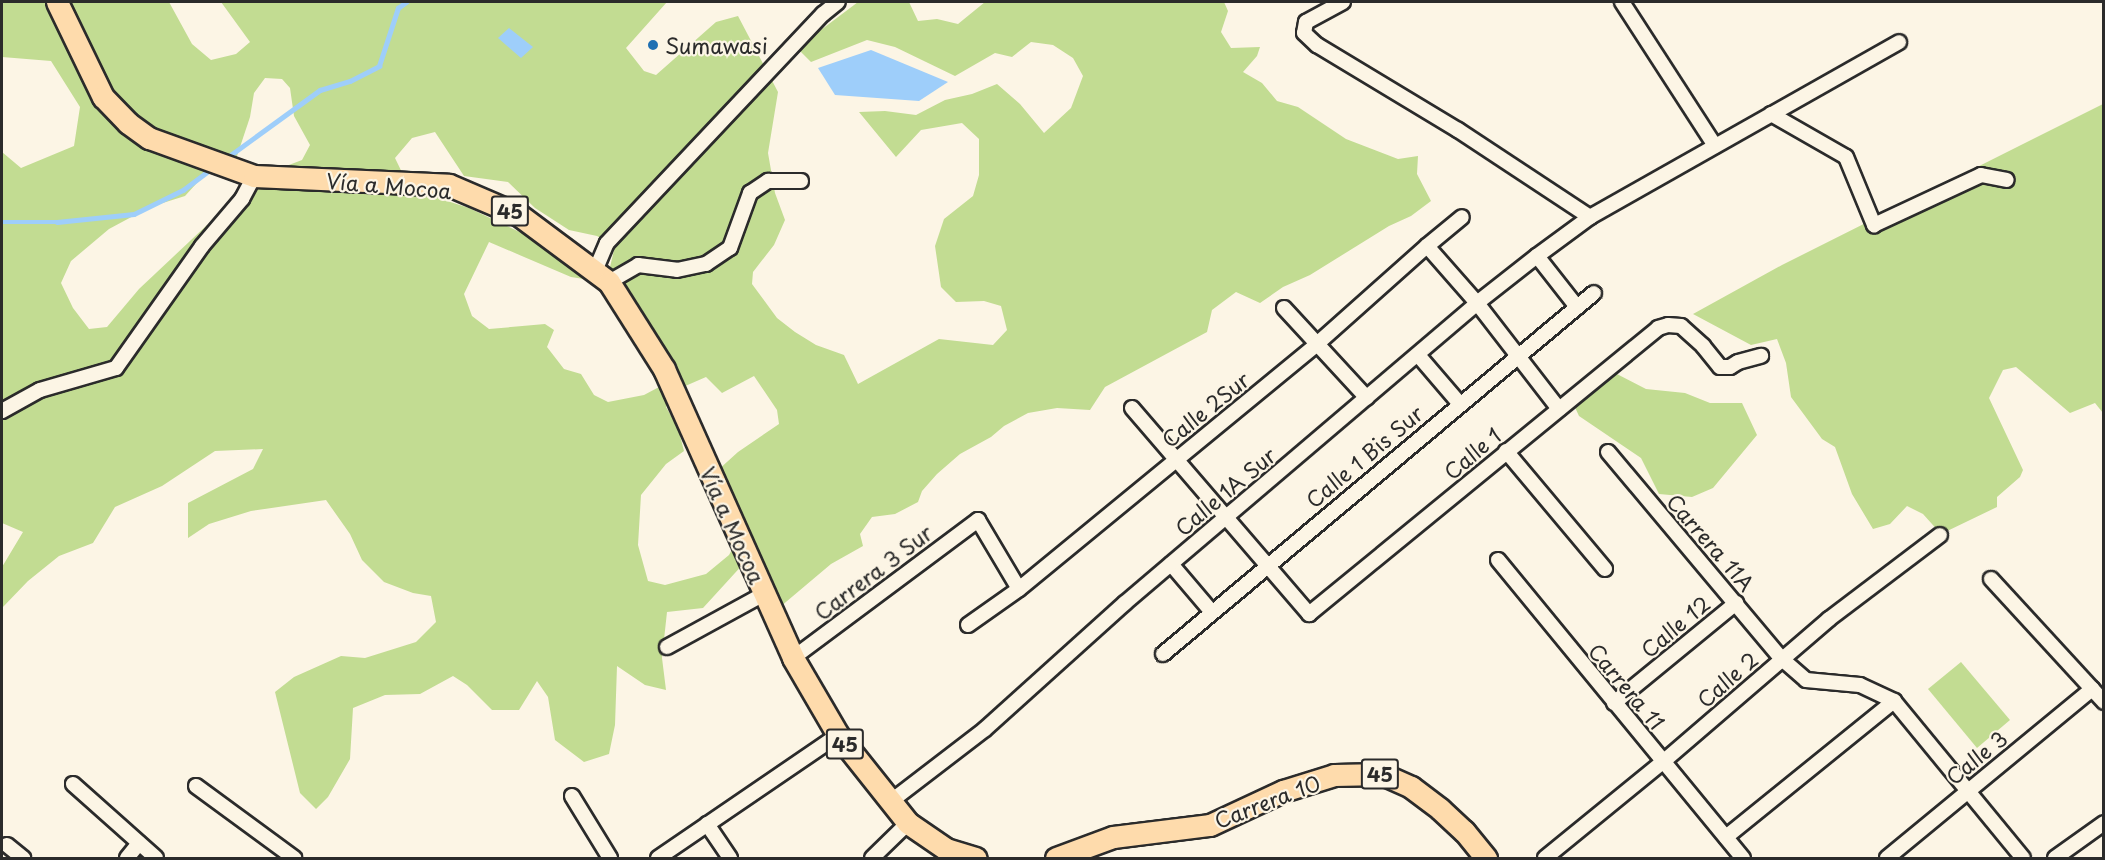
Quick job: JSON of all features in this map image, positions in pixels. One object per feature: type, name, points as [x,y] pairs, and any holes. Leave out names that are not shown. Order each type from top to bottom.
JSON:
[{"type":"main road","name":"Vía a Mocoa","points":[[57,2],[103,98],[128,123],[149,138],[254,176],[449,185],[519,215],[602,276],[664,369],[793,658]]},
{"type":"main road","name":"45","points":[[793,658],[838,735],[908,824],[946,849],[976,858]]},
{"type":"main road","name":"Carrera 10","points":[[1056,858],[1113,837],[1210,825],[1283,791],[1334,775],[1382,774],[1410,787],[1440,809],[1464,831],[1486,858]]},
{"type":"street","points":[[801,181],[768,181],[750,193],[730,248],[706,264],[677,270],[638,265],[602,276],[607,243],[823,14],[838,2]]},
{"type":"street","points":[[1343,2],[1306,22],[1304,33],[1317,45],[1458,129],[1590,217]]},
{"type":"street","points":[[1622,2],[1715,146]]},
{"type":"street","name":"Calle 1A Sur","points":[[890,801],[985,729],[1171,564],[1477,303],[1537,256],[1590,217],[1899,42]]},
{"type":"street","points":[[1771,114],[1846,157],[1874,225],[1981,175],[2007,180]]},
{"type":"street","points":[[2,411],[40,390],[116,368],[202,246],[242,199],[254,176]]},
{"type":"street","name":"Calle 2Sur","points":[[968,625],[1019,589],[1318,343],[1426,246],[1462,217]]},
{"type":"street","points":[[1426,246],[1477,303],[1559,410]]},
{"type":"street","points":[[1537,256],[1577,307]]},
{"type":"street","name":"Calle 1 Bis Sur","points":[[1163,654],[1267,564],[1594,294]]},
{"type":"street","points":[[1284,308],[1367,398]]},
{"type":"street","name":"Calle 1","points":[[1267,564],[1309,614],[1506,451],[1662,327],[1681,326],[1703,346],[1720,367],[1730,367],[1738,362],[1761,356]]},
{"type":"street","points":[[1418,355],[1460,404]]},
{"type":"street","points":[[1132,408],[1267,564]]},
{"type":"street","points":[[1506,451],[1605,569]]},
{"type":"street","name":"Carrera 11A","points":[[1608,452],[1782,659],[1806,680],[1860,685],[1894,700]]},
{"type":"street","name":"Carrera 3 Sur","points":[[793,658],[978,520],[1019,589]]},
{"type":"street","name":"Calle 2","points":[[1545,858],[1664,761],[1829,618],[1940,535]]},
{"type":"street","name":"Carrera 11","points":[[1498,560],[1743,858]]},
{"type":"street","points":[[1171,564],[1211,611]]},
{"type":"street","points":[[1991,579],[2103,702]]},
{"type":"street","points":[[667,647],[764,594]]},
{"type":"street","name":"Calle 12","points":[[1614,703],[1736,603]]},
{"type":"street","name":"Calle 3","points":[[1887,858],[2092,689]]},
{"type":"street","points":[[1726,837],[1894,700],[2023,858]]},
{"type":"street","points":[[658,858],[838,735]]},
{"type":"street","points":[[74,784],[156,858]]},
{"type":"street","points":[[196,786],[294,858]]},
{"type":"street","points":[[572,796],[610,858]]},
{"type":"street","points":[[2055,858],[2103,823]]},
{"type":"street","points":[[707,824],[730,858]]},
{"type":"street","points":[[872,858],[908,824]]},
{"type":"street","points":[[127,858],[139,843]]},
{"type":"street","points":[[7,844],[23,858]]},
{"type":"green space","points":[[2,2],[169,2],[192,44],[211,60],[236,54],[250,42],[221,2],[667,2],[626,48],[644,71],[656,75],[716,22],[738,16],[778,92],[768,153],[775,193],[785,220],[774,245],[753,272],[752,284],[777,318],[795,332],[816,345],[844,355],[858,384],[939,339],[993,345],[1007,330],[1001,306],[984,301],[956,302],[941,287],[935,246],[944,219],[973,196],[979,175],[979,139],[962,123],[921,130],[896,157],[859,112],[885,111],[916,115],[945,100],[972,94],[997,84],[1020,104],[1044,133],[1071,108],[1083,76],[1073,58],[1053,45],[1031,42],[1012,57],[995,53],[955,76],[895,47],[867,40],[811,62],[797,48],[858,2],[909,2],[918,21],[937,19],[958,24],[985,2],[1224,2],[1228,11],[1221,32],[1231,48],[1260,47],[1257,56],[1243,72],[1262,83],[1277,101],[1298,107],[1346,139],[1398,159],[1418,156],[1417,174],[1431,201],[1411,216],[1389,226],[1310,275],[1283,287],[1260,303],[1236,292],[1212,310],[1207,332],[1105,387],[1090,410],[1057,408],[1028,413],[1004,426],[991,437],[960,454],[937,474],[922,491],[918,502],[895,514],[872,517],[860,534],[863,546],[831,564],[780,607],[765,587],[756,550],[703,608],[667,612],[662,658],[666,690],[645,685],[617,666],[615,725],[609,754],[584,762],[555,740],[548,697],[537,681],[519,710],[492,710],[467,685],[453,676],[420,694],[385,695],[353,708],[350,759],[328,797],[316,809],[300,793],[275,692],[294,677],[341,656],[365,658],[416,642],[436,622],[431,596],[413,593],[384,582],[362,560],[350,534],[326,500],[251,511],[209,524],[188,538],[188,503],[253,469],[263,449],[215,451],[162,486],[115,507],[93,543],[59,556],[28,581],[2,608],[2,567],[23,532],[2,523],[2,152],[21,168],[74,146],[80,107],[51,61],[2,57]],"holes":[[[265,78],[282,79],[290,88],[294,116],[310,145],[302,160],[281,168],[257,186],[240,212],[225,224],[207,225],[139,289],[107,327],[89,329],[73,308],[61,283],[71,261],[109,229],[150,207],[185,196],[206,173],[237,156],[250,117],[254,93]],[[435,132],[464,176],[508,182],[535,208],[569,230],[597,236],[615,246],[610,267],[621,298],[645,315],[676,378],[644,395],[608,402],[594,395],[581,374],[564,369],[547,347],[554,330],[545,324],[489,329],[472,316],[464,294],[489,242],[571,277],[590,280],[545,244],[469,208],[410,189],[395,158],[412,138]],[[754,376],[777,410],[779,424],[738,452],[717,471],[743,530],[729,555],[706,574],[665,585],[648,581],[638,545],[641,495],[666,464],[684,451],[678,428],[666,407],[683,387],[706,377],[722,393]]]},
{"type":"green space","points":[[2103,104],[2103,413],[2095,403],[2070,413],[2016,367],[2003,370],[1989,398],[2023,470],[2020,477],[1997,497],[1997,507],[1941,534],[1923,514],[1907,506],[1890,524],[1873,529],[1852,494],[1835,447],[1822,439],[1791,397],[1786,363],[1777,339],[1751,345],[1693,314],[1782,265]]},
{"type":"green space","points":[[1613,372],[1646,389],[1685,393],[1710,403],[1742,403],[1757,435],[1713,488],[1692,497],[1659,494],[1641,458],[1579,416],[1573,403]]},
{"type":"green space","points":[[1961,662],[2010,720],[1977,748],[1928,689]]},
{"type":"water","points":[[509,28],[533,47],[521,58],[498,38]]},
{"type":"water","points":[[871,50],[948,82],[919,101],[835,95],[818,68]]},
{"type":"waterway","points":[[225,159],[320,90],[350,81],[379,66],[398,8],[406,2]]},
{"type":"waterway","points":[[2,222],[57,222],[134,214],[183,190],[214,167]]},
{"type":"place","name":"Sumawasi","points":[[653,45]]}]
